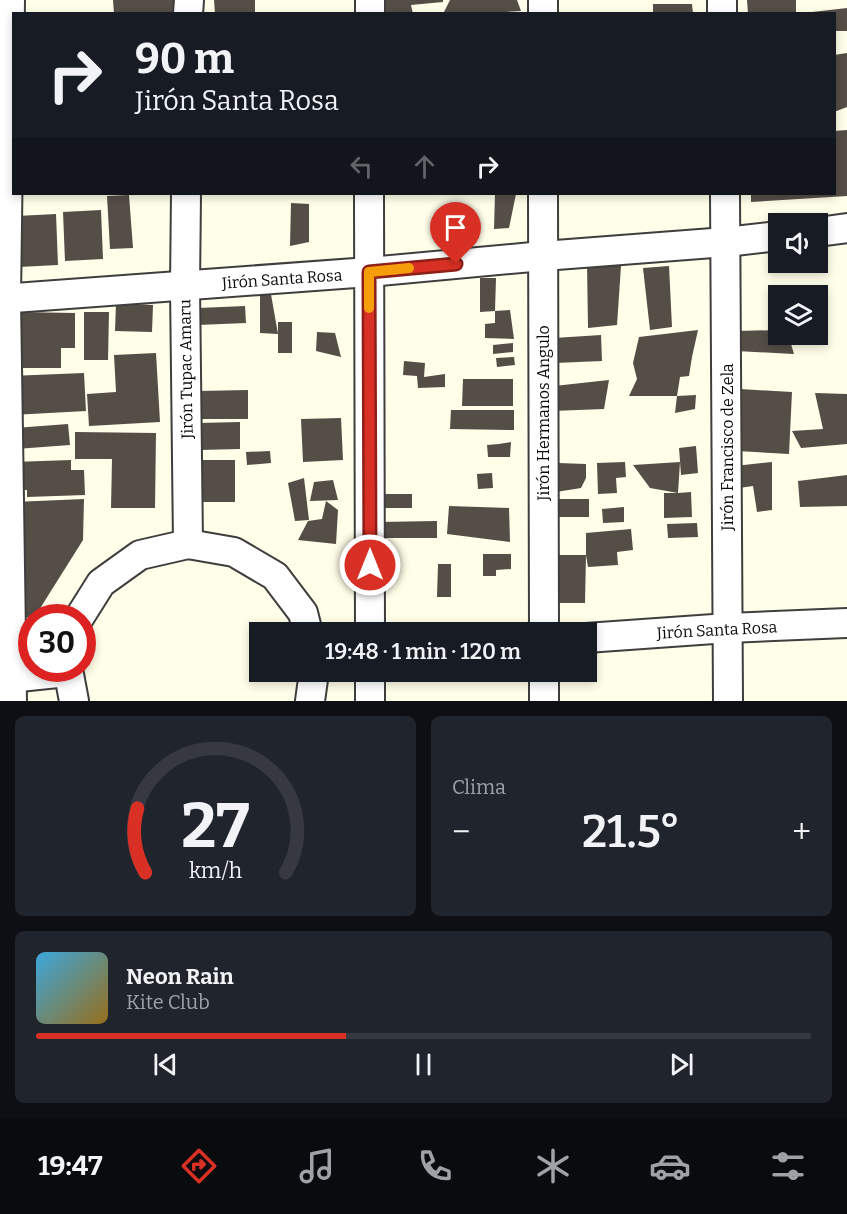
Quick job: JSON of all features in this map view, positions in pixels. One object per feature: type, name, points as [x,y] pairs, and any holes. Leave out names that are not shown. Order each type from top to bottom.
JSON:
[{"type":"street","points":[[10,0],[3,299],[8,686],[23,682]]},
{"type":"street","name":"Jirón Tupac Amaru","points":[[186,195],[188,544]]},
{"type":"street","points":[[369,195],[370,622]]},
{"type":"street","name":"Jirón Hermanos Angulo","points":[[543,195],[544,622]]},
{"type":"street","name":"Jirón Francisco de Zela","points":[[725,195],[728,701]]},
{"type":"street","points":[[828,231],[847,228]]},
{"type":"street","name":"Jirón Santa Rosa","points":[[3,299],[369,272],[768,237]]},
{"type":"street","points":[[88,604],[101,583],[141,555],[188,544],[234,552],[275,576],[303,613],[305,622]]},
{"type":"street","name":"Jirón Santa Rosa","points":[[597,637],[847,623]]},
{"type":"street","points":[[70,682],[74,701]]},
{"type":"street","points":[[310,701],[313,682]]},
{"type":"street","points":[[370,682],[370,701]]},
{"type":"street","points":[[544,682],[544,701]]},
{"type":"building","points":[[113,0],[177,0],[178,12],[114,12]]},
{"type":"building","points":[[214,0],[255,0],[255,12],[215,12]]},
{"type":"building","points":[[377,0],[443,0],[443,2],[411,5],[413,12],[377,12]]},
{"type":"building","points":[[450,0],[517,0],[521,11],[506,12],[444,12]]},
{"type":"building","points":[[747,0],[796,0],[796,12],[748,12]]},
{"type":"building","points":[[653,4],[692,4],[693,12],[653,12]]},
{"type":"building","points":[[847,8],[847,31],[836,31],[836,12],[812,12]]},
{"type":"building","points":[[847,53],[847,107],[836,111],[836,55]]},
{"type":"building","points":[[847,130],[847,196],[751,202],[751,195],[836,195],[836,131]]},
{"type":"building","points":[[129,195],[133,248],[110,249],[107,196]]},
{"type":"building","points":[[495,195],[516,195],[509,228],[494,229]]},
{"type":"building","points":[[291,203],[309,204],[309,242],[290,246]]},
{"type":"building","points":[[101,210],[103,259],[65,261],[63,212]]},
{"type":"building","points":[[56,214],[58,265],[19,267],[17,216]]},
{"type":"building","points":[[587,264],[621,266],[617,325],[588,328]]},
{"type":"building","points":[[669,266],[672,327],[650,330],[643,268]]},
{"type":"building","points":[[480,278],[496,278],[495,311],[480,312]]},
{"type":"building","points":[[260,282],[269,283],[278,334],[260,333]]},
{"type":"building","points":[[116,303],[153,305],[152,332],[115,331]]},
{"type":"building","points":[[245,306],[246,323],[198,325],[198,308]]},
{"type":"building","points":[[510,310],[514,339],[485,338],[485,324],[495,323],[495,311]]},
{"type":"building","points":[[19,312],[75,313],[75,348],[61,348],[61,368],[19,368]]},
{"type":"building","points":[[84,312],[109,312],[108,360],[84,360]]},
{"type":"building","points":[[278,322],[292,322],[292,353],[278,353]]},
{"type":"building","points":[[698,330],[689,376],[680,377],[677,396],[629,396],[637,379],[633,363],[639,337]]},
{"type":"building","points":[[768,330],[768,345],[791,345],[794,354],[736,351],[737,331]]},
{"type":"building","points":[[317,332],[335,333],[341,357],[316,351]]},
{"type":"building","points":[[601,335],[602,361],[555,363],[554,338]]},
{"type":"building","points":[[513,343],[513,352],[493,354],[493,345]]},
{"type":"building","points":[[156,353],[160,422],[89,426],[87,394],[116,392],[114,355]]},
{"type":"building","points":[[514,357],[515,365],[497,367],[496,358]]},
{"type":"building","points":[[404,361],[425,363],[424,377],[445,374],[445,387],[418,388],[417,376],[403,375]]},
{"type":"building","points":[[84,373],[86,411],[12,415],[10,376]]},
{"type":"building","points":[[463,379],[513,379],[513,406],[462,406]]},
{"type":"building","points":[[609,380],[604,409],[552,411],[554,386]]},
{"type":"building","points":[[740,389],[792,392],[789,454],[737,451]]},
{"type":"building","points":[[248,390],[248,419],[199,419],[199,391]]},
{"type":"building","points":[[815,393],[847,394],[847,444],[801,448],[792,431],[823,429]]},
{"type":"building","points":[[696,395],[695,409],[675,413],[677,396]]},
{"type":"building","points":[[451,410],[514,410],[514,430],[450,429]]},
{"type":"building","points":[[341,418],[343,460],[303,462],[301,419]]},
{"type":"building","points":[[240,422],[240,449],[199,450],[199,423]]},
{"type":"building","points":[[68,424],[70,445],[16,449],[15,428]]},
{"type":"building","points":[[75,432],[156,433],[155,508],[111,508],[112,459],[75,459]]},
{"type":"building","points":[[511,442],[510,457],[488,457],[487,445]]},
{"type":"building","points":[[696,446],[698,473],[681,475],[679,448]]},
{"type":"building","points":[[270,451],[271,463],[247,465],[246,452]]},
{"type":"building","points":[[71,460],[71,470],[84,470],[85,495],[27,497],[27,490],[14,490],[13,462]]},
{"type":"building","points":[[200,460],[235,460],[235,502],[201,502]]},
{"type":"building","points":[[625,462],[626,477],[616,478],[617,493],[598,494],[597,463]]},
{"type":"building","points":[[680,462],[678,493],[650,488],[633,465]]},
{"type":"building","points":[[772,462],[772,510],[757,512],[753,486],[739,488],[735,466]]},
{"type":"building","points":[[558,463],[586,464],[586,478],[581,488],[556,492]]},
{"type":"building","points":[[492,473],[493,488],[478,489],[477,474]]},
{"type":"building","points":[[847,475],[847,506],[800,507],[798,481]]},
{"type":"building","points":[[304,478],[309,520],[295,521],[288,483]]},
{"type":"building","points":[[333,480],[338,500],[310,501],[314,482]]},
{"type":"building","points":[[691,492],[692,517],[664,518],[664,493]]},
{"type":"building","points":[[379,494],[412,494],[412,508],[379,508]]},
{"type":"building","points":[[84,499],[83,540],[43,604],[18,604],[18,616],[13,616],[14,502]]},
{"type":"building","points":[[553,499],[589,499],[589,517],[554,517]]},
{"type":"building","points":[[326,501],[338,510],[336,544],[298,540],[308,521],[322,519]]},
{"type":"building","points":[[449,506],[509,508],[510,542],[447,534]]},
{"type":"building","points":[[624,507],[624,522],[603,523],[602,509]]},
{"type":"building","points":[[437,521],[437,538],[379,538],[379,522]]},
{"type":"building","points":[[697,523],[698,537],[668,538],[667,524]]},
{"type":"building","points":[[631,529],[633,550],[617,552],[618,565],[588,567],[586,533]]},
{"type":"building","points":[[483,554],[511,554],[511,569],[496,570],[496,576],[483,576]]},
{"type":"building","points":[[553,555],[586,555],[585,603],[553,603]]},
{"type":"building","points":[[438,564],[451,564],[451,597],[437,597]]},
{"type":"slow traffic","points":[[369,308],[369,272],[409,268]]},
{"type":"route","points":[[370,565],[369,272],[456,264]]}]
